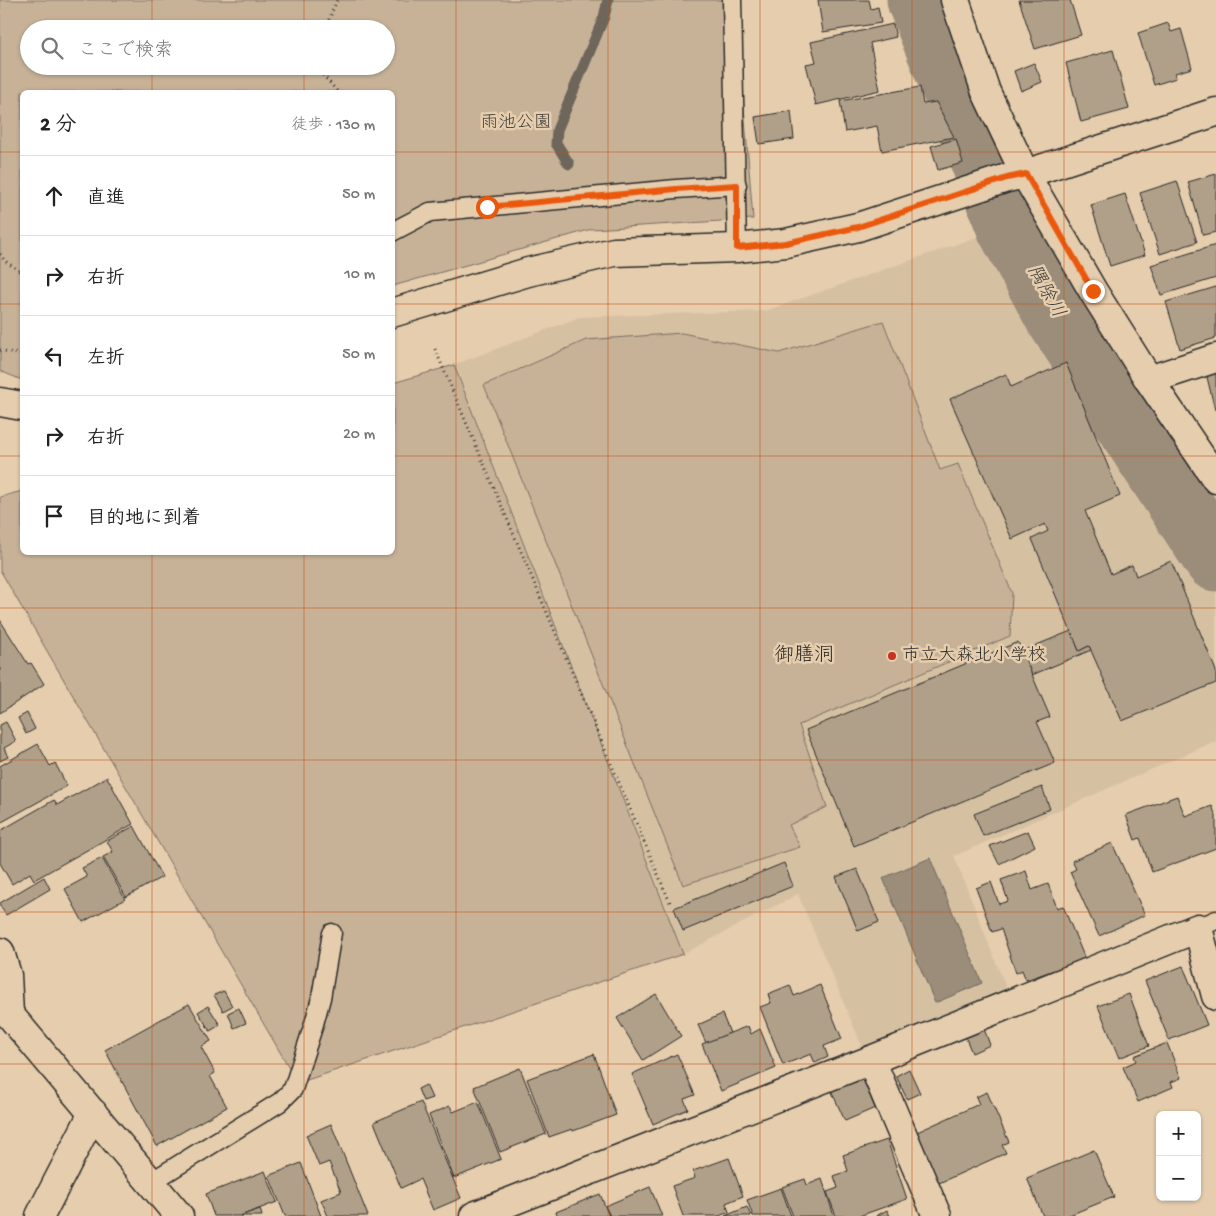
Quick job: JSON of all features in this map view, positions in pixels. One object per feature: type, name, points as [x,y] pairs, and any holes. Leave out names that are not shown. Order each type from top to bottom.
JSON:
[{"type":"street","points":[[955,0],[986,92],[1026,174],[1093,291],[1149,380],[1216,479]]},
{"type":"street","points":[[395,312],[528,272],[614,252],[737,248],[786,243],[858,227],[1216,112]]},
{"type":"street","points":[[1149,380],[1216,358]]},
{"type":"street","points":[[0,402],[20,406]]},
{"type":"street","points":[[474,1216],[871,1060],[1207,924],[1216,996]]},
{"type":"street","points":[[0,952],[7,974],[4,1010],[180,1216]]},
{"type":"street","points":[[871,1060],[937,1216]]},
{"type":"street","points":[[40,1216],[92,1113]]},
{"type":"lane","points":[[732,0],[737,248]]},
{"type":"lane","points":[[395,230],[430,212],[737,185]]},
{"type":"lane","points":[[151,1182],[280,1102],[293,1089],[321,998],[332,933]]},
{"type":"path","points":[[329,20],[337,0]]},
{"type":"path","points":[[323,75],[336,90]]},
{"type":"path","points":[[0,254],[5,261],[20,272]]},
{"type":"path","points":[[435,349],[671,905]]},
{"type":"path","points":[[0,350],[20,355]]},
{"type":"shaded area","name":"市立大森北小学校","points":[[980,236],[998,238],[1216,572],[1216,741],[954,856],[1008,993],[864,1051],[798,894],[683,954],[454,365],[580,317],[766,311]]},
{"type":"shaded area","points":[[930,858],[982,983],[935,1003],[883,878]]},
{"type":"green space","name":"雨池公園","points":[[0,0],[739,0],[743,94],[753,219],[592,229],[395,285],[395,90],[20,90],[20,379],[0,371]]},
{"type":"green space","points":[[883,321],[940,470],[958,464],[1012,593],[1010,636],[799,725],[827,807],[789,825],[800,847],[683,885],[484,385],[586,340],[682,333],[779,353]]},
{"type":"green space","points":[[454,365],[683,954],[298,1083],[0,570],[0,497],[20,492],[20,555],[395,555],[395,382]]},
{"type":"building","points":[[818,0],[869,0],[871,9],[878,7],[881,23],[823,32]]},
{"type":"building","points":[[1019,0],[1070,0],[1081,35],[1035,49]]},
{"type":"building","points":[[1168,23],[1171,32],[1181,29],[1192,68],[1175,73],[1176,78],[1154,85],[1138,33]]},
{"type":"building","points":[[893,24],[896,37],[870,43],[880,90],[816,105],[806,64],[816,62],[811,42]]},
{"type":"building","points":[[1113,50],[1129,109],[1081,122],[1066,63]]},
{"type":"building","points":[[1034,63],[1042,82],[1021,91],[1014,71]]},
{"type":"building","points":[[920,87],[923,104],[936,102],[954,137],[882,151],[877,126],[845,132],[840,101]]},
{"type":"building","points":[[791,111],[794,139],[759,144],[755,117]]},
{"type":"building","points":[[956,139],[963,163],[938,170],[931,146]]},
{"type":"building","points":[[1216,174],[1216,232],[1203,235],[1188,182]]},
{"type":"building","points":[[1177,181],[1197,242],[1160,254],[1140,193]]},
{"type":"building","points":[[1125,194],[1145,255],[1110,266],[1091,205]]},
{"type":"building","points":[[1216,245],[1216,278],[1161,295],[1151,265]]},
{"type":"building","points":[[1216,287],[1216,338],[1180,349],[1166,302]]},
{"type":"building","points":[[1066,363],[1120,496],[1085,511],[1111,574],[1132,565],[1136,576],[1171,561],[1216,671],[1216,683],[1122,721],[1089,646],[1079,651],[1032,539],[1048,531],[1045,524],[1012,539],[950,399],[1006,374],[1011,387]]},
{"type":"building","points":[[1216,371],[1216,410],[1215,410],[1206,373]]},
{"type":"building","points":[[0,620],[28,664],[31,663],[44,684],[0,713]]},
{"type":"building","points":[[1071,631],[1079,651],[1089,646],[1091,650],[1032,675],[1022,651]]},
{"type":"building","points":[[1018,642],[1050,717],[1037,722],[1055,763],[854,846],[806,730]]},
{"type":"building","points":[[27,713],[35,729],[26,734],[18,718]]},
{"type":"building","points":[[6,722],[16,741],[4,748],[8,757],[0,761],[0,725]]},
{"type":"building","points":[[38,744],[50,766],[55,763],[67,786],[0,823],[0,766]]},
{"type":"building","points":[[107,777],[133,824],[34,880],[30,873],[12,884],[0,863],[0,831],[54,800],[57,805]]},
{"type":"building","points":[[1042,787],[1050,809],[983,836],[974,814]]},
{"type":"building","points":[[1177,796],[1185,816],[1212,806],[1216,816],[1216,848],[1152,872],[1140,838],[1135,840],[1126,815]]},
{"type":"building","points":[[134,826],[162,877],[126,897],[103,857],[113,852],[107,841]]},
{"type":"building","points":[[1028,831],[1035,846],[999,864],[990,846]]},
{"type":"building","points":[[1112,843],[1145,915],[1099,936],[1070,872],[1076,869],[1072,861]]},
{"type":"building","points":[[102,858],[125,899],[83,922],[65,889],[87,877],[82,868]]},
{"type":"building","points":[[784,863],[793,886],[683,931],[674,908]]},
{"type":"building","points":[[857,869],[879,922],[858,931],[836,877]]},
{"type":"building","points":[[1026,871],[1032,890],[1048,884],[1057,908],[1063,906],[1085,959],[1026,980],[1022,970],[1016,973],[1001,929],[992,932],[976,888],[991,882],[999,904],[1008,901],[1001,880]]},
{"type":"building","points":[[44,877],[50,889],[6,915],[0,903]]},
{"type":"building","points":[[1183,966],[1207,1025],[1169,1040],[1145,981]]},
{"type":"building","points":[[790,985],[794,996],[820,985],[842,1039],[824,1046],[828,1057],[815,1063],[811,1054],[783,1065],[760,1007],[771,1003],[768,994]]},
{"type":"building","points":[[224,991],[232,1006],[223,1011],[214,995]]},
{"type":"building","points":[[656,994],[681,1036],[643,1060],[617,1018]]},
{"type":"building","points":[[1129,994],[1149,1046],[1119,1058],[1098,1006]]},
{"type":"building","points":[[189,1004],[211,1041],[201,1047],[215,1073],[210,1076],[227,1107],[157,1146],[105,1050]]},
{"type":"building","points":[[208,1006],[220,1025],[210,1031],[198,1012]]},
{"type":"building","points":[[239,1008],[246,1023],[234,1028],[228,1013]]},
{"type":"building","points":[[722,1014],[730,1033],[706,1043],[698,1025]]},
{"type":"building","points":[[748,1026],[751,1034],[760,1029],[776,1068],[721,1091],[702,1044]]},
{"type":"building","points":[[984,1029],[990,1045],[972,1053],[965,1036]]},
{"type":"building","points":[[1167,1043],[1181,1078],[1171,1082],[1173,1087],[1138,1102],[1123,1067],[1136,1061],[1134,1056]]},
{"type":"building","points":[[594,1054],[616,1115],[573,1131],[572,1129],[549,1137],[527,1079]]},
{"type":"building","points":[[677,1054],[695,1095],[684,1099],[688,1109],[653,1124],[632,1074]]},
{"type":"building","points":[[520,1068],[546,1134],[500,1152],[474,1087]]},
{"type":"building","points":[[909,1069],[920,1093],[907,1099],[896,1076]]},
{"type":"building","points":[[862,1077],[875,1108],[845,1121],[831,1090]]},
{"type":"building","points":[[426,1085],[432,1098],[423,1101],[418,1089]]},
{"type":"building","points":[[987,1092],[1009,1142],[1002,1145],[1006,1153],[939,1183],[915,1133],[979,1104],[976,1097]]},
{"type":"building","points":[[421,1102],[461,1198],[433,1210],[420,1179],[401,1188],[374,1122]]},
{"type":"building","points":[[478,1102],[501,1159],[454,1178],[429,1115],[450,1106],[453,1112]]},
{"type":"building","points":[[331,1124],[368,1216],[328,1216],[321,1200],[341,1192],[329,1162],[319,1166],[306,1135]]},
{"type":"building","points":[[887,1140],[907,1199],[859,1216],[836,1216],[827,1192],[838,1188],[834,1176],[848,1171],[843,1155]]},
{"type":"building","points":[[1094,1150],[1114,1197],[1067,1216],[1043,1216],[1027,1178]]},
{"type":"building","points":[[729,1158],[743,1196],[726,1203],[729,1212],[719,1216],[683,1216],[672,1186],[695,1178],[693,1171]]},
{"type":"building","points":[[301,1163],[321,1216],[285,1216],[269,1176]]},
{"type":"building","points":[[265,1171],[277,1202],[240,1216],[214,1216],[206,1194]]},
{"type":"building","points":[[805,1179],[807,1185],[822,1179],[834,1216],[793,1216],[782,1187]]},
{"type":"building","points":[[650,1187],[662,1216],[610,1216],[605,1206]]},
{"type":"building","points":[[781,1188],[791,1216],[753,1216],[747,1200]]},
{"type":"building","points":[[600,1194],[609,1216],[558,1216],[556,1212]]},
{"type":"building","points":[[747,1207],[751,1216],[725,1216]]},
{"type":"building","points":[[260,1209],[262,1216],[240,1216]]},
{"type":"building","points":[[887,1210],[890,1216],[876,1216]]},
{"type":"waterway","points":[[569,164],[556,143],[557,130],[604,17],[608,0]]},
{"type":"waterway","name":"隅除川","points":[[919,0],[1009,227],[1057,316],[1216,559]]},
{"type":"place","name":"市立大森北小学校","points":[[892,656]]},
{"type":"district","name":"御膳洞","points":[[804,656]]},
{"type":"route","points":[[487,207],[737,185],[737,248],[786,243],[858,227],[1007,178],[1026,174],[1093,291]]}]
